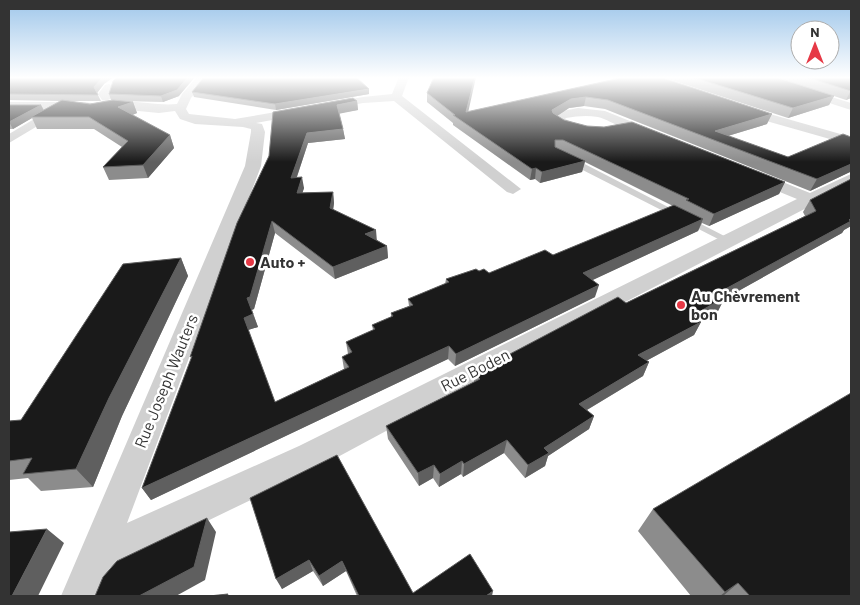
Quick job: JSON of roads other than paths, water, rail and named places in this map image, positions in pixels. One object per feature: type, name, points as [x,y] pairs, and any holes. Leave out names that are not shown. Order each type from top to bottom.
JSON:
[{"type":"street","points":[[15,105],[86,106],[90,109],[101,109],[117,105]]},
{"type":"street","points":[[120,105],[152,109],[180,107],[185,118],[196,121],[238,122],[333,105]]},
{"type":"street","points":[[406,105],[513,189]]},
{"type":"street","points":[[728,106],[851,142]]},
{"type":"street","points":[[9,139],[63,107]]},
{"type":"street","points":[[629,126],[603,131],[580,130],[558,121],[562,115],[592,112],[629,126],[665,140]]},
{"type":"street","name":"Rue Joseph Wauters","points":[[80,596],[253,166],[258,132],[257,127],[238,122]]},
{"type":"street","points":[[738,169],[811,199]]},
{"type":"street","name":"Rue Boden","points":[[97,555],[310,456],[851,180]]},
{"type":"lane","points":[[557,154],[729,241]]},
{"type":"place","name":"Auto +","points":[[250,262]]},
{"type":"place","name":"Au Chèvrement bon","points":[[681,305]]}]
